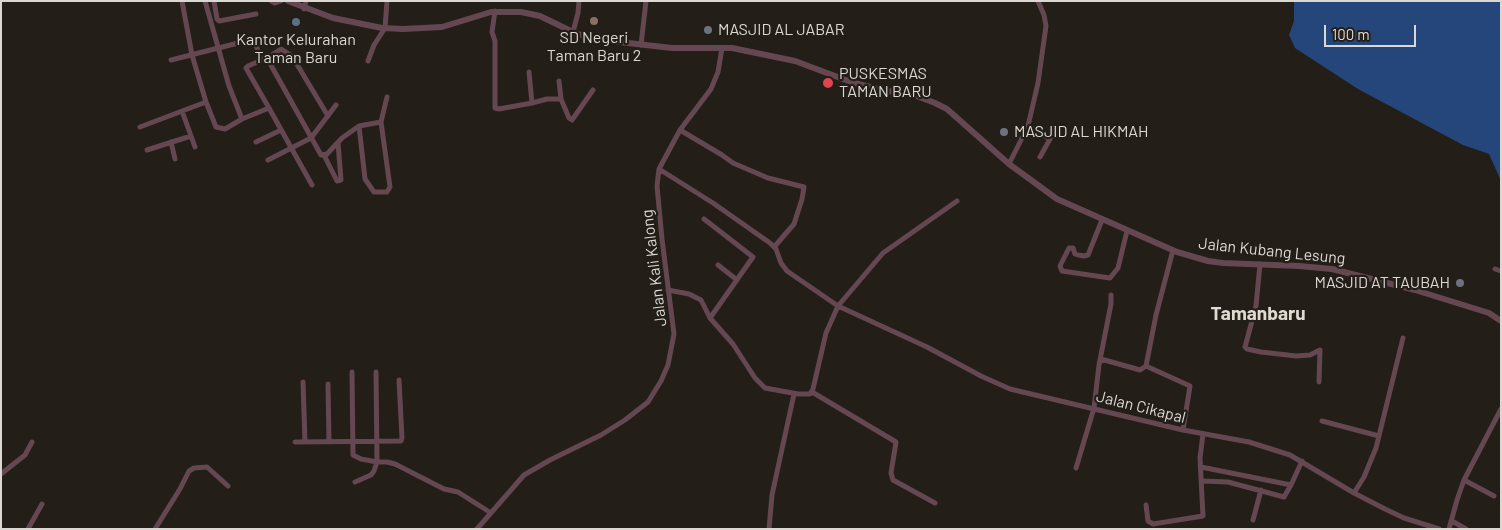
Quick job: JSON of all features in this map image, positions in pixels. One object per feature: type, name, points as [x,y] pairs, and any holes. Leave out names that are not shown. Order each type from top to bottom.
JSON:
[{"type":"street","points":[[182,1],[192,55],[216,128],[225,129],[242,119],[269,108]]},
{"type":"street","points":[[205,1],[217,48],[242,119]]},
{"type":"street","points":[[214,1],[219,21],[256,14]]},
{"type":"street","points":[[272,1],[278,3],[281,1]]},
{"type":"street","name":"Jalan Kubang Lesung","points":[[288,1],[304,9],[333,18],[385,28],[442,27],[495,11],[521,12],[540,16],[573,32],[602,40],[672,48],[742,50],[795,61],[851,82],[881,90],[914,95],[935,102],[958,118],[1009,164],[1057,199],[1173,250],[1208,261],[1312,267],[1358,275],[1489,313],[1501,321]]},
{"type":"street","points":[[304,9],[306,1]]},
{"type":"street","points":[[368,61],[374,45],[385,28],[387,1]]},
{"type":"street","points":[[573,32],[579,1]]},
{"type":"street","points":[[641,45],[646,1]]},
{"type":"street","points":[[1009,164],[1028,126],[1038,83],[1046,26],[1038,1]]},
{"type":"street","points":[[495,11],[492,32],[495,41],[495,107],[499,109],[547,99],[561,100]]},
{"type":"street","points":[[171,60],[254,39],[319,152],[324,155],[337,182],[341,180],[338,142]]},
{"type":"street","name":"Jalan Kali Kalong","points":[[477,529],[524,475],[601,435],[625,420],[648,402],[661,381],[668,365],[674,334],[657,186],[659,169],[680,130],[715,81],[722,48]]},
{"type":"street","points":[[312,185],[246,68],[281,49],[292,56],[328,116]]},
{"type":"street","points":[[529,72],[532,103]]},
{"type":"street","points":[[559,81],[561,100],[568,118],[572,120],[593,90]]},
{"type":"street","points":[[359,126],[365,179],[374,192],[388,192],[390,187],[381,122],[387,97]]},
{"type":"street","points":[[140,127],[206,102]]},
{"type":"street","points":[[268,160],[311,138],[336,105]]},
{"type":"street","points":[[182,112],[195,147]]},
{"type":"street","points":[[324,155],[359,126],[381,122]]},
{"type":"street","points":[[1028,126],[1050,139],[1040,157]]},
{"type":"street","points":[[256,142],[281,130]]},
{"type":"street","points":[[659,169],[775,246],[794,224],[804,187],[776,180],[732,163],[680,130]]},
{"type":"street","points":[[147,150],[191,136]]},
{"type":"street","points":[[170,142],[175,160]]},
{"type":"street","points":[[668,290],[696,297],[704,305],[710,318],[733,344],[755,378],[765,388],[807,395],[812,392],[826,333],[838,306],[884,253],[957,201]]},
{"type":"street","points":[[704,219],[753,256],[710,318]]},
{"type":"street","points":[[1102,220],[1088,255],[1075,254],[1073,248],[1069,248],[1060,266],[1062,271],[1110,278],[1118,268],[1127,231]]},
{"type":"street","name":"Jalan Cikapal","points":[[775,246],[781,263],[787,271],[838,306],[1010,389],[1183,430],[1249,442],[1290,454],[1354,493],[1404,518],[1439,529]]},
{"type":"street","points":[[1101,359],[1140,370],[1146,366],[1156,315],[1173,250]]},
{"type":"street","points":[[1260,264],[1256,306],[1245,346],[1247,349],[1261,352],[1296,356],[1310,355],[1320,350],[1319,382]]},
{"type":"street","points":[[718,265],[737,280]]},
{"type":"street","points":[[1076,468],[1094,408],[1111,295]]},
{"type":"street","points":[[1354,493],[1364,477],[1379,436],[1402,338]]},
{"type":"street","points":[[1146,366],[1190,386],[1183,430]]},
{"type":"street","points":[[352,372],[352,449],[356,458],[395,464],[444,489],[458,492],[491,513]]},
{"type":"street","points":[[355,482],[371,475],[377,462],[376,372]]},
{"type":"street","points":[[295,442],[398,442],[402,438],[399,380]]},
{"type":"street","points":[[303,382],[305,442]]},
{"type":"street","points":[[328,384],[329,442]]},
{"type":"street","points":[[812,392],[896,442],[891,473],[892,480],[935,503]]},
{"type":"street","points":[[769,529],[772,495],[794,394]]},
{"type":"street","points":[[1450,529],[1464,480],[1501,409]]},
{"type":"street","points":[[1322,420],[1379,436]]},
{"type":"street","points":[[1146,505],[1148,521],[1153,524],[1202,517],[1204,514],[1200,458],[1203,434]]},
{"type":"street","points":[[1,474],[25,455],[32,442]]},
{"type":"street","points":[[1202,481],[1226,482],[1284,497],[1302,461]]},
{"type":"street","points":[[155,529],[189,472],[194,468],[207,467],[228,486]]},
{"type":"street","points":[[1201,467],[1291,485]]},
{"type":"street","points":[[1464,480],[1494,496]]},
{"type":"street","points":[[1253,520],[1261,490]]},
{"type":"street","points":[[28,529],[42,504]]},
{"type":"street","points":[[1452,521],[1466,529]]},
{"type":"water","points":[[1294,1],[1501,1],[1501,181],[1489,154],[1463,145],[1358,89],[1295,48],[1289,35],[1294,21]]},
{"type":"place","name":"SD Negeri Taman Baru 2","points":[[594,21]]},
{"type":"place","name":"Kantor Kelurahan Taman Baru","points":[[296,22]]},
{"type":"place","name":"MASJID AL JABAR","points":[[708,30]]},
{"type":"place","name":"PUSKESMAS TAMAN BARU","points":[[828,83]]},
{"type":"place","name":"MASJID AL HIKMAH","points":[[1004,132]]},
{"type":"place","name":"MASJID AT TAUBAH","points":[[1460,283]]},
{"type":"district","name":"Tamanbaru","points":[[1258,314]]}]
